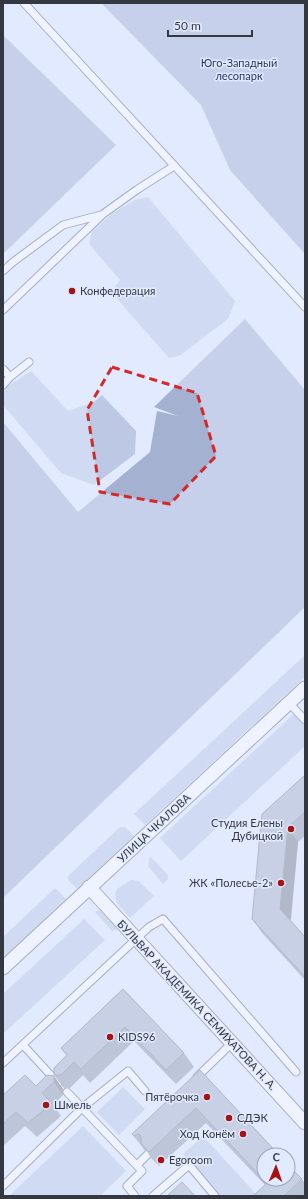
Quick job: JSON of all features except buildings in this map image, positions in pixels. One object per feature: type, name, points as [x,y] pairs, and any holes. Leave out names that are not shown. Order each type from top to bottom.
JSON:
[{"type":"street","name":"УЛИЦА ЧКАЛОВА","points":[[3,968],[305,688]]},
{"type":"street","name":"БУЛЬВАР АКАДЕМИКА СЕМИХАТОВА Н. А.","points":[[90,887],[136,940],[232,1042],[305,1123]]},
{"type":"lane","points":[[24,3],[305,307]]},
{"type":"lane","points":[[3,310],[103,214],[174,166]]},
{"type":"lane","points":[[3,271],[12,262],[63,225],[103,214]]},
{"type":"lane","points":[[3,385],[10,377],[29,362]]},
{"type":"lane","points":[[3,369],[10,377]]},
{"type":"lane","points":[[289,703],[305,720]]},
{"type":"lane","points":[[3,1063],[149,927],[163,919],[296,1072]]},
{"type":"lane","points":[[197,1077],[232,1042]]},
{"type":"lane","points":[[23,1045],[60,1085]]},
{"type":"lane","points":[[3,1186],[82,1108],[128,1071],[146,1091]]},
{"type":"lane","points":[[67,1092],[138,1164],[142,1171],[127,1186],[135,1196]]},
{"type":"lane","points":[[138,1164],[148,1154]]},
{"type":"lane","points":[[153,1196],[189,1165],[215,1196]]},
{"type":"highlighted area","points":[[112,367],[197,393],[216,456],[170,504],[100,492],[87,410]]},
{"type":"shaded area","points":[[148,197],[235,301],[228,319],[179,356],[169,358],[111,292],[120,280],[89,244],[92,231],[114,212],[135,200]]},
{"type":"shaded area","points":[[31,371],[68,411],[94,402],[102,395],[136,431],[135,454],[94,485],[61,473],[3,405],[3,389]]},
{"type":"shaded area","points":[[305,655],[305,677],[145,825],[134,814]]},
{"type":"shaded area","points":[[296,712],[305,723],[305,746],[181,861],[160,838]]},
{"type":"shaded area","points":[[120,827],[125,827],[134,836],[77,889],[68,880],[68,876]]},
{"type":"shaded area","points":[[150,856],[168,875],[168,879],[163,884],[148,866]]},
{"type":"shaded area","points":[[131,880],[139,881],[154,896],[130,918],[117,903],[115,894],[117,889]]},
{"type":"shaded area","points":[[55,888],[66,899],[3,958],[3,937]]},
{"type":"shaded area","points":[[99,910],[120,927],[112,931],[95,912]]},
{"type":"shaded area","points":[[84,919],[105,940],[3,1034],[3,994]]},
{"type":"shaded area","points":[[123,1087],[145,1109],[119,1135],[97,1112]]},
{"type":"shaded area","points":[[83,1126],[126,1171],[100,1196],[9,1196]]},
{"type":"shaded area","points":[[203,1136],[257,1195],[256,1196],[221,1196],[183,1154]]},
{"type":"green space","name":"Юго-Западный лесопарк","points":[[101,3],[305,3],[305,254],[230,170],[201,105]]},
{"type":"green space","points":[[3,35],[116,145],[3,254]]},
{"type":"green space","points":[[245,319],[305,390],[305,607],[3,898],[3,422],[78,512],[150,452],[157,411],[178,416],[154,407]]},
{"type":"place","name":"Конфедерация","points":[[72,291]]},
{"type":"place","name":"Студия Елены Дубицкой","points":[[291,829]]},
{"type":"place","name":"ЖК «Полесье-2»","points":[[281,883]]},
{"type":"place","name":"KIDS96","points":[[110,1037]]},
{"type":"place","name":"Пятёрочка","points":[[207,1097]]},
{"type":"place","name":"Шмель","points":[[46,1105]]},
{"type":"place","name":"СДЭК","points":[[229,1118]]},
{"type":"place","name":"Ход Конём","points":[[243,1134]]},
{"type":"place","name":"Egoroom","points":[[161,1160]]}]
